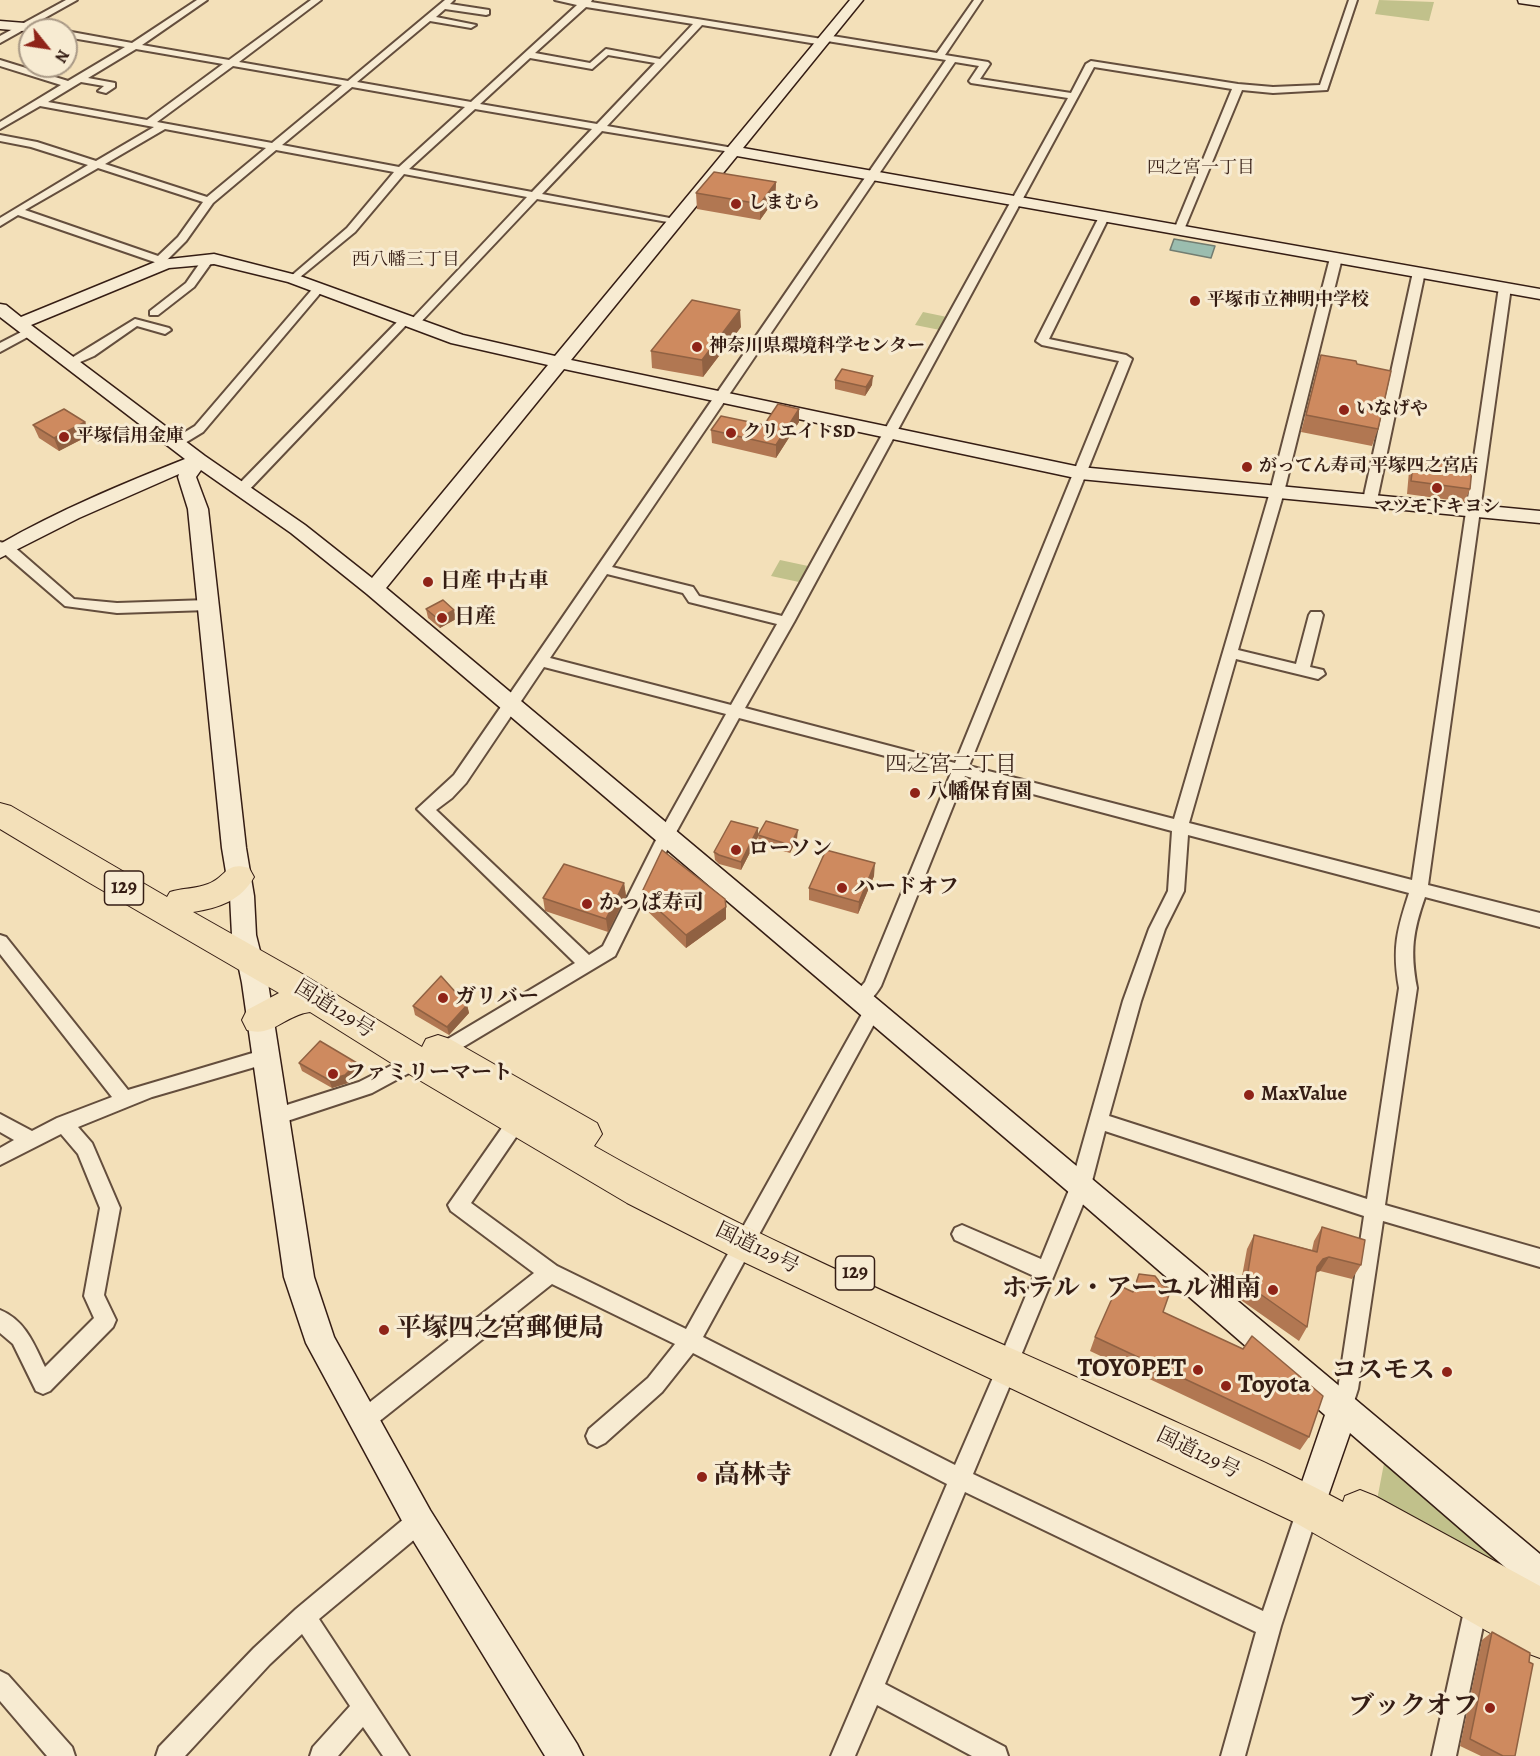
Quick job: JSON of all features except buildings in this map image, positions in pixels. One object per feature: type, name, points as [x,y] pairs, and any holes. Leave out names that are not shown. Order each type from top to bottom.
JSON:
[{"type":"highway","name":"国道129号","points":[[0,792],[181,901],[315,998],[636,1166],[749,1235]]},
{"type":"highway","name":"国道129号","points":[[0,814],[99,874],[246,947],[429,1056],[518,1121],[640,1191],[749,1235],[1011,1356],[1312,1498],[1481,1589],[1540,1610]]},
{"type":"highway","points":[[181,901],[220,894],[231,887],[238,877]]},
{"type":"highway","points":[[259,1020],[275,1007],[292,1000],[315,998]]},
{"type":"highway","name":"国道129号","points":[[1481,1589],[1540,1636]]},
{"type":"street","points":[[41,18],[73,0]]},
{"type":"street","points":[[3,122],[80,79],[203,0]]},
{"type":"street","points":[[150,123],[317,0]]},
{"type":"street","points":[[559,0],[586,2],[700,22],[985,63],[974,81],[1074,96]]},
{"type":"street","points":[[374,589],[857,0]]},
{"type":"street","points":[[939,57],[978,0]]},
{"type":"street","points":[[275,1117],[357,1091],[404,1069],[609,951],[666,836],[787,622],[1091,64],[1238,87],[1273,90],[1324,88],[1353,0]]},
{"type":"street","points":[[1524,0],[1540,2]]},
{"type":"street","points":[[294,279],[351,230],[401,171],[586,2]]},
{"type":"street","points":[[163,262],[209,201],[447,3],[486,12]]},
{"type":"street","points":[[428,18],[471,25]]},
{"type":"street","points":[[242,489],[534,196],[700,22]]},
{"type":"street","points":[[0,25],[18,26]]},
{"type":"street","points":[[0,40],[18,31]]},
{"type":"street","points":[[78,36],[1540,294]]},
{"type":"street","points":[[528,55],[592,66],[606,52],[663,62]]},
{"type":"street","points":[[587,964],[425,809],[446,794],[460,779],[952,59]]},
{"type":"street","points":[[0,63],[70,85]]},
{"type":"street","points":[[80,79],[112,85],[103,91]]},
{"type":"street","points":[[1179,230],[1238,87]]},
{"type":"street","points":[[40,103],[675,222]]},
{"type":"street","points":[[0,223],[96,164],[164,126]]},
{"type":"street","points":[[0,138],[33,144],[209,201]]},
{"type":"street","points":[[17,212],[163,262]]},
{"type":"street","points":[[597,1436],[655,1385],[690,1341],[749,1235],[866,1004],[1126,359],[1042,341],[1104,217]]},
{"type":"street","points":[[843,1756],[962,1479],[1081,1185],[1132,1001],[1157,929],[1176,891],[1180,826],[1277,492],[1336,258]]},
{"type":"street","points":[[154,314],[190,285],[208,259]]},
{"type":"street","points":[[0,348],[25,327],[163,262],[208,259],[226,261],[294,279],[457,339],[558,363],[1080,473],[1540,518]]},
{"type":"street","points":[[1370,500],[1419,272]]},
{"type":"street","points":[[1233,1756],[1269,1626],[1348,1389],[1408,988],[1404,967],[1405,930],[1419,889],[1505,287]]},
{"type":"street","points":[[176,444],[199,429],[319,288]]},
{"type":"street","points":[[0,309],[176,444],[298,529],[374,589],[1081,1185],[1342,1410],[1366,1426],[1540,1575]]},
{"type":"street","points":[[71,362],[90,353],[135,322],[165,330]]},
{"type":"street","points":[[198,460],[75,512],[2,548],[70,603],[117,608],[208,605]]},
{"type":"street","points":[[198,460],[187,477],[198,509],[246,947],[255,983],[299,1277],[321,1343],[419,1521],[565,1756]]},
{"type":"street","points":[[604,569],[688,590],[694,599],[787,622]]},
{"type":"street","points":[[1302,670],[1316,615]]},
{"type":"street","points":[[1230,654],[1318,674]]},
{"type":"street","points":[[542,661],[1540,920]]},
{"type":"street","points":[[0,942],[125,1100]]},
{"type":"street","points":[[0,1157],[64,1125],[149,1090],[266,1058]]},
{"type":"street","points":[[518,1121],[458,1204],[550,1273],[962,1479],[1269,1626]]},
{"type":"street","points":[[1100,1121],[1374,1210],[1540,1258]]},
{"type":"street","points":[[0,1122],[32,1142]]},
{"type":"street","points":[[0,1320],[20,1337],[43,1384],[106,1320],[94,1296],[110,1208],[85,1149],[64,1125]]},
{"type":"street","points":[[962,1234],[1045,1271]]},
{"type":"street","points":[[364,1420],[550,1273]]},
{"type":"street","points":[[168,1756],[262,1656],[304,1617],[419,1521]]},
{"type":"street","points":[[1444,1756],[1481,1589]]},
{"type":"street","points":[[304,1617],[397,1756]]},
{"type":"street","points":[[0,1683],[63,1756]]},
{"type":"street","points":[[871,1689],[996,1756]]},
{"type":"street","points":[[322,1756],[365,1707]]},
{"type":"green space","points":[[1379,0],[1434,2],[1429,21],[1375,14]]},
{"type":"green space","points":[[923,312],[947,317],[940,330],[915,325]]},
{"type":"green space","points":[[780,560],[808,566],[799,582],[771,576]]},
{"type":"green space","points":[[1386,1453],[1528,1583],[1377,1500]]},
{"type":"shaded area","points":[[1174,239],[1215,246],[1211,258],[1170,250]]},
{"type":"place","name":"しまむら","points":[[736,204]]},
{"type":"place","name":"平塚市立神明中学校","points":[[1195,301]]},
{"type":"place","name":"神奈川県環境科学センター","points":[[697,347]]},
{"type":"place","name":"いなげや","points":[[1344,410]]},
{"type":"place","name":"クリエイトSD","points":[[731,433]]},
{"type":"place","name":"平塚信用金庫","points":[[64,437]]},
{"type":"place","name":"がってん寿司 平塚四之宮店","points":[[1247,467]]},
{"type":"place","name":"マツモトキヨシ","points":[[1437,488]]},
{"type":"place","name":"日産 中古車","points":[[428,582]]},
{"type":"place","name":"日産","points":[[442,618]]},
{"type":"place","name":"八幡保育園","points":[[915,793]]},
{"type":"place","name":"ローソン","points":[[736,850]]},
{"type":"place","name":"ハードオフ","points":[[842,888]]},
{"type":"place","name":"かっぱ寿司","points":[[587,904]]},
{"type":"place","name":"ガリバー","points":[[443,998]]},
{"type":"place","name":"ファミリーマート","points":[[333,1074]]},
{"type":"place","name":"MaxValue","points":[[1249,1095]]},
{"type":"place","name":"ホテル・アーユル湘南","points":[[1273,1290]]},
{"type":"place","name":"平塚四之宮郵便局","points":[[384,1330]]},
{"type":"place","name":"TOYOPET","points":[[1198,1370]]},
{"type":"place","name":"コスモス","points":[[1447,1372]]},
{"type":"place","name":"Toyota","points":[[1226,1386]]},
{"type":"place","name":"高林寺","points":[[702,1477]]},
{"type":"place","name":"ブックオフ","points":[[1490,1708]]},
{"type":"district","name":"四之宮一丁目","points":[[1201,169]]},
{"type":"district","name":"西八幡三丁目","points":[[406,261]]},
{"type":"district","name":"四之宮二丁目","points":[[951,766]]}]
